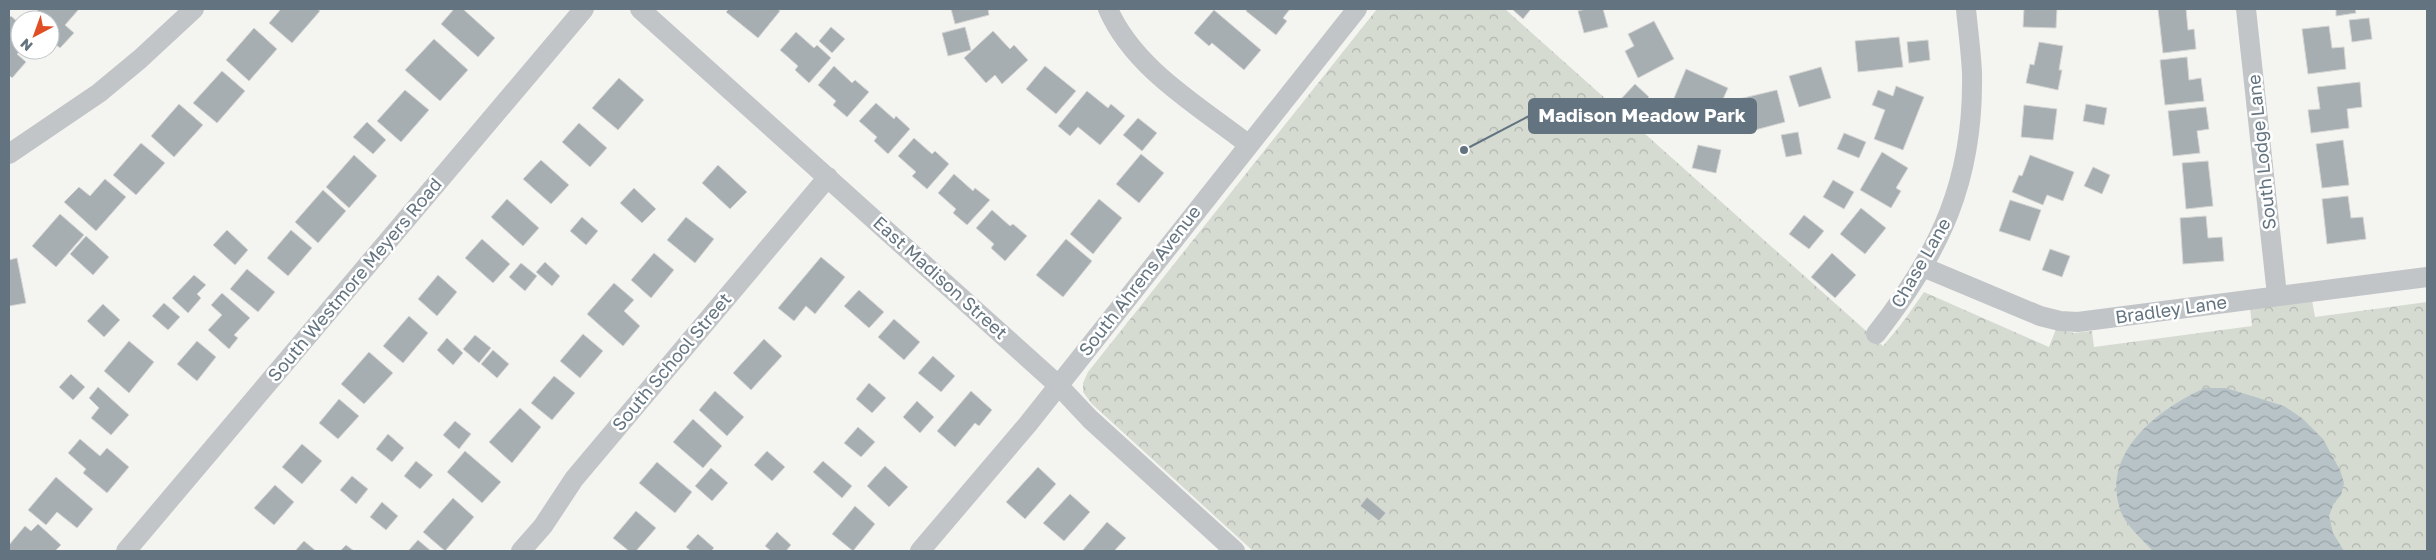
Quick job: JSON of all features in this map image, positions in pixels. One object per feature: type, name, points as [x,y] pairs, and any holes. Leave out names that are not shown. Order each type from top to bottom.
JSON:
[{"type":"street","points":[[9,154],[98,93],[140,59],[194,9]]},
{"type":"street","name":"South Westmore Meyers Road","points":[[126,551],[584,9]]},
{"type":"street","points":[[1108,9],[1115,26],[1148,67],[1249,145]]},
{"type":"street","name":"South Ahrens Avenue","points":[[920,551],[1058,385],[1358,9]]},
{"type":"street","name":"Chase Lane","points":[[1876,334],[1910,289],[1923,267],[1942,234],[1958,193],[1967,144],[1972,72],[1966,9]]},
{"type":"street","name":"South Lodge Lane","points":[[2246,9],[2278,295]]},
{"type":"street","name":"East Madison Street","points":[[649,12],[1058,385],[1090,419],[1235,551]]},
{"type":"street","name":"South School Street","points":[[521,551],[543,526],[574,478],[828,177]]},
{"type":"street","name":"Bradley Lane","points":[[1923,267],[2040,316],[2060,321],[2100,320],[2278,295],[2427,277]]},
{"type":"green space","points":[[1377,9],[1505,9],[1883,346],[1924,292],[2049,347],[2056,329],[2074,333],[2092,331],[2094,347],[2252,326],[2250,308],[2312,300],[2315,317],[2427,302],[2427,551],[1253,551],[1092,404],[1083,392],[1083,383],[1088,372]]},
{"type":"water","points":[[2205,388],[2226,388],[2284,406],[2303,419],[2323,439],[2340,470],[2344,483],[2341,495],[2334,503],[2329,516],[2333,533],[2344,551],[2153,551],[2134,531],[2122,515],[2116,488],[2119,469],[2127,451],[2138,435],[2153,420],[2170,407]]},
{"type":"building","points":[[79,9],[65,25],[74,33],[60,48],[60,10],[38,10]]},
{"type":"building","points":[[281,9],[317,9],[320,11],[292,43],[269,23]]},
{"type":"building","points":[[454,9],[463,9],[495,38],[478,57],[441,24]]},
{"type":"building","points":[[729,9],[777,9],[780,11],[758,38],[726,12]]},
{"type":"building","points":[[951,9],[988,9],[989,15],[955,24]]},
{"type":"building","points":[[1247,9],[1290,9],[1283,18],[1287,21],[1276,35],[1246,11]]},
{"type":"building","points":[[1512,9],[1531,9],[1523,19]]},
{"type":"building","points":[[1603,9],[1608,27],[1584,33],[1578,11]]},
{"type":"building","points":[[2024,9],[2057,9],[2056,28],[2023,27]]},
{"type":"building","points":[[2158,9],[2186,9],[2188,30],[2194,29],[2196,49],[2163,53]]},
{"type":"building","points":[[2336,9],[2355,9],[2356,13],[2336,16]]},
{"type":"building","points":[[1214,10],[1261,50],[1244,70],[1212,43],[1209,46],[1194,33]]},
{"type":"building","points":[[9,18],[10,60],[24,60],[26,62],[12,78],[9,75]]},
{"type":"building","points":[[2369,18],[2372,39],[2352,42],[2349,20]]},
{"type":"building","points":[[1654,21],[1674,59],[1638,78],[1625,51],[1634,46],[1628,34]]},
{"type":"building","points":[[2329,26],[2332,48],[2344,47],[2346,69],[2308,74],[2302,29]]},
{"type":"building","points":[[831,27],[845,39],[832,53],[819,41]]},
{"type":"building","points":[[965,27],[971,50],[948,56],[942,33]]},
{"type":"building","points":[[254,28],[277,49],[249,81],[226,60]]},
{"type":"building","points":[[993,31],[1010,49],[1014,45],[1028,60],[1002,84],[995,75],[986,83],[964,58]]},
{"type":"building","points":[[796,32],[814,48],[817,45],[831,58],[809,83],[795,70],[798,66],[780,50]]},
{"type":"building","points":[[1899,37],[1903,67],[1858,72],[1855,41]]},
{"type":"building","points":[[434,39],[468,70],[440,101],[405,70]]},
{"type":"building","points":[[1928,40],[1930,60],[1909,63],[1907,42]]},
{"type":"building","points":[[2039,42],[2063,46],[2059,70],[2062,70],[2058,90],[2026,83],[2030,64],[2034,65]]},
{"type":"building","points":[[2187,57],[2189,80],[2201,78],[2204,101],[2165,105],[2160,60]]},
{"type":"building","points":[[834,66],[852,83],[855,80],[869,92],[847,117],[833,105],[836,101],[818,85]]},
{"type":"building","points":[[1045,66],[1076,91],[1056,114],[1026,89]]},
{"type":"building","points":[[1821,67],[1831,98],[1799,107],[1789,76]]},
{"type":"building","points":[[1686,69],[1728,88],[1713,121],[1672,103]]},
{"type":"building","points":[[222,71],[245,91],[217,123],[193,103]]},
{"type":"building","points":[[619,78],[644,100],[618,130],[592,108]]},
{"type":"building","points":[[2360,82],[2362,107],[2347,109],[2349,128],[2311,133],[2308,110],[2320,109],[2317,87]]},
{"type":"building","points":[[1635,84],[1649,97],[1635,113],[1620,100]]},
{"type":"building","points":[[1896,86],[1924,97],[1903,150],[1874,139],[1885,110],[1872,105],[1878,90],[1893,96]]},
{"type":"building","points":[[405,90],[429,110],[401,142],[377,121]]},
{"type":"building","points":[[1777,90],[1785,122],[1744,133],[1735,100]]},
{"type":"building","points":[[1087,91],[1108,108],[1111,104],[1125,116],[1100,145],[1078,127],[1070,136],[1058,126]]},
{"type":"building","points":[[876,103],[894,119],[896,116],[910,129],[888,154],[874,141],[877,137],[859,121]]},
{"type":"building","points":[[179,104],[203,125],[174,157],[151,136]]},
{"type":"building","points":[[2086,104],[2107,108],[2104,125],[2083,121]]},
{"type":"building","points":[[2024,105],[2057,109],[2053,140],[2021,137]]},
{"type":"building","points":[[2206,107],[2209,129],[2197,131],[2200,153],[2173,156],[2168,111]]},
{"type":"building","points":[[1138,118],[1157,133],[1142,151],[1123,135]]},
{"type":"building","points":[[367,122],[386,140],[373,154],[353,137]]},
{"type":"building","points":[[579,123],[607,148],[590,167],[562,142]]},
{"type":"building","points":[[1798,132],[1802,154],[1786,157],[1781,135]]},
{"type":"building","points":[[1844,133],[1866,142],[1859,158],[1837,149]]},
{"type":"building","points":[[914,138],[932,154],[935,151],[949,164],[927,189],[912,176],[916,172],[898,156]]},
{"type":"building","points":[[2343,140],[2349,185],[2322,188],[2316,144]]},
{"type":"building","points":[[141,143],[165,163],[136,195],[113,175]]},
{"type":"building","points":[[1698,145],[1721,150],[1716,173],[1692,168]]},
{"type":"building","points":[[1882,152],[1908,168],[1896,188],[1901,191],[1891,208],[1860,190]]},
{"type":"building","points":[[1141,154],[1164,173],[1139,203],[1116,184]]},
{"type":"building","points":[[354,155],[377,176],[349,208],[326,187]]},
{"type":"building","points":[[2030,155],[2074,172],[2063,201],[2047,195],[2043,205],[2012,192],[2019,175],[2022,176]]},
{"type":"building","points":[[541,160],[569,185],[551,204],[523,179]]},
{"type":"building","points":[[2208,161],[2213,206],[2186,209],[2182,163]]},
{"type":"building","points":[[718,165],[747,192],[730,209],[702,183]]},
{"type":"building","points":[[2093,167],[2110,175],[2102,194],[2084,186]]},
{"type":"building","points":[[954,174],[973,191],[975,188],[990,200],[967,225],[953,213],[956,209],[938,193]]},
{"type":"building","points":[[105,179],[126,197],[96,231],[64,202],[79,187],[90,196]]},
{"type":"building","points":[[1833,180],[1854,192],[1844,209],[1823,197]]},
{"type":"building","points":[[634,188],[656,209],[642,223],[620,203]]},
{"type":"building","points":[[323,190],[346,211],[318,243],[295,222]]},
{"type":"building","points":[[2348,196],[2351,218],[2363,217],[2366,239],[2327,244],[2322,199]]},
{"type":"building","points":[[507,199],[539,228],[523,246],[491,217]]},
{"type":"building","points":[[1099,199],[1122,218],[1093,254],[1070,234]]},
{"type":"building","points":[[2010,200],[2041,210],[2030,241],[1999,231]]},
{"type":"building","points":[[1861,208],[1886,228],[1865,254],[1840,234]]},
{"type":"building","points":[[992,210],[1010,226],[1013,224],[1027,236],[1005,261],[991,248],[994,244],[976,228]]},
{"type":"building","points":[[60,214],[84,235],[56,267],[32,246]]},
{"type":"building","points":[[1804,215],[1824,231],[1809,249],[1789,234]]},
{"type":"building","points":[[2206,216],[2208,238],[2222,237],[2224,261],[2183,264],[2180,218]]},
{"type":"building","points":[[582,217],[598,231],[586,245],[570,231]]},
{"type":"building","points":[[686,217],[714,239],[695,263],[667,240]]},
{"type":"building","points":[[227,230],[248,250],[235,265],[213,245]]},
{"type":"building","points":[[291,230],[312,248],[288,276],[267,258]]},
{"type":"building","points":[[86,236],[109,257],[93,275],[70,254]]},
{"type":"building","points":[[482,239],[510,264],[493,283],[465,258]]},
{"type":"building","points":[[1066,239],[1092,261],[1063,297],[1036,275]]},
{"type":"building","points":[[2050,249],[2070,256],[2062,277],[2042,270]]},
{"type":"building","points":[[654,253],[674,270],[651,298],[631,280]]},
{"type":"building","points":[[1832,253],[1856,275],[1835,298],[1811,277]]},
{"type":"building","points":[[821,257],[845,277],[815,314],[806,306],[794,321],[778,308]]},
{"type":"building","points":[[17,258],[26,303],[9,306],[9,260]]},
{"type":"building","points":[[545,262],[560,276],[552,286],[536,272]]},
{"type":"building","points":[[521,263],[537,276],[525,291],[509,277]]},
{"type":"building","points":[[247,269],[275,292],[258,312],[230,289]]},
{"type":"building","points":[[194,275],[206,285],[197,294],[201,298],[188,313],[172,298]]},
{"type":"building","points":[[438,275],[457,292],[437,316],[418,299]]},
{"type":"building","points":[[614,283],[634,300],[624,311],[640,326],[623,346],[587,314]]},
{"type":"building","points":[[859,290],[884,312],[869,328],[844,306]]},
{"type":"building","points":[[222,293],[250,318],[234,335],[238,338],[229,349],[208,330],[222,315],[211,305]]},
{"type":"building","points":[[164,303],[180,317],[168,330],[152,316]]},
{"type":"building","points":[[103,304],[120,320],[104,337],[87,321]]},
{"type":"building","points":[[409,316],[428,333],[403,363],[383,346]]},
{"type":"building","points":[[894,319],[920,342],[904,360],[878,337]]},
{"type":"building","points":[[583,334],[603,351],[580,378],[560,361]]},
{"type":"building","points":[[475,335],[491,348],[479,363],[463,349]]},
{"type":"building","points":[[447,338],[463,353],[453,365],[437,350]]},
{"type":"building","points":[[764,339],[782,356],[751,390],[733,373]]},
{"type":"building","points":[[129,341],[154,362],[129,393],[104,371]]},
{"type":"building","points":[[197,341],[216,357],[197,381],[177,364]]},
{"type":"building","points":[[493,350],[509,364],[497,378],[481,364]]},
{"type":"building","points":[[369,352],[393,373],[364,404],[341,384]]},
{"type":"building","points":[[933,356],[955,376],[941,392],[918,373]]},
{"type":"building","points":[[71,374],[85,387],[73,400],[59,387]]},
{"type":"building","points":[[554,376],[575,393],[552,420],[531,403]]},
{"type":"building","points":[[869,383],[886,398],[872,413],[856,399]]},
{"type":"building","points":[[98,387],[129,415],[111,435],[91,418],[99,408],[89,398]]},
{"type":"building","points":[[715,391],[744,417],[727,436],[699,410]]},
{"type":"building","points":[[971,391],[992,410],[979,426],[975,423],[955,447],[937,431]]},
{"type":"building","points":[[339,399],[359,416],[338,439],[319,423]]},
{"type":"building","points":[[917,401],[934,417],[920,433],[903,417]]},
{"type":"building","points":[[520,408],[541,427],[512,463],[489,442]]},
{"type":"building","points":[[693,419],[722,446],[703,468],[673,442]]},
{"type":"building","points":[[455,421],[471,434],[459,449],[443,435]]},
{"type":"building","points":[[858,427],[875,442],[861,457],[844,443]]},
{"type":"building","points":[[388,434],[404,448],[392,462],[376,449]]},
{"type":"building","points":[[80,439],[100,456],[107,448],[129,467],[107,493],[83,473],[86,469],[68,453]]},
{"type":"building","points":[[302,444],[322,461],[302,484],[282,467]]},
{"type":"building","points":[[465,451],[501,482],[482,503],[447,472]]},
{"type":"building","points":[[767,451],[785,467],[772,481],[754,465]]},
{"type":"building","points":[[416,461],[433,475],[420,489],[404,476]]},
{"type":"building","points":[[823,461],[852,486],[842,498],[813,472]]},
{"type":"building","points":[[657,462],[692,492],[675,513],[639,483]]},
{"type":"building","points":[[885,466],[908,487],[889,507],[867,486]]},
{"type":"building","points":[[1038,467],[1056,484],[1025,519],[1006,502]]},
{"type":"building","points":[[711,468],[728,483],[712,501],[695,486]]},
{"type":"building","points":[[352,476],[368,489],[356,504],[340,490]]},
{"type":"building","points":[[56,477],[93,509],[77,528],[57,512],[46,525],[28,510]]},
{"type":"building","points":[[275,485],[294,502],[274,525],[254,508]]},
{"type":"building","points":[[1070,494],[1090,512],[1064,541],[1043,523]]},
{"type":"building","points":[[1367,497],[1386,513],[1379,521],[1360,506]]},
{"type":"building","points":[[453,498],[474,517],[445,551],[423,532]]},
{"type":"building","points":[[382,502],[398,516],[386,530],[370,517]]},
{"type":"building","points":[[855,506],[875,524],[853,551],[832,534]]},
{"type":"building","points":[[636,511],[656,528],[636,551],[629,551],[613,538]]},
{"type":"building","points":[[1107,522],[1126,538],[1114,551],[1082,551]]},
{"type":"building","points":[[38,524],[61,545],[55,551],[9,551],[9,545],[25,526],[31,531]]},
{"type":"building","points":[[777,532],[791,545],[786,551],[771,551],[765,546]]},
{"type":"building","points":[[698,534],[714,548],[711,551],[691,551],[686,547]]},
{"type":"building","points":[[418,540],[431,551],[408,551]]},
{"type":"building","points":[[304,541],[316,551],[295,551]]},
{"type":"building","points":[[346,545],[354,551],[340,551]]},
{"type":"place","name":"Madison Meadow Park","points":[[1464,150]]}]
